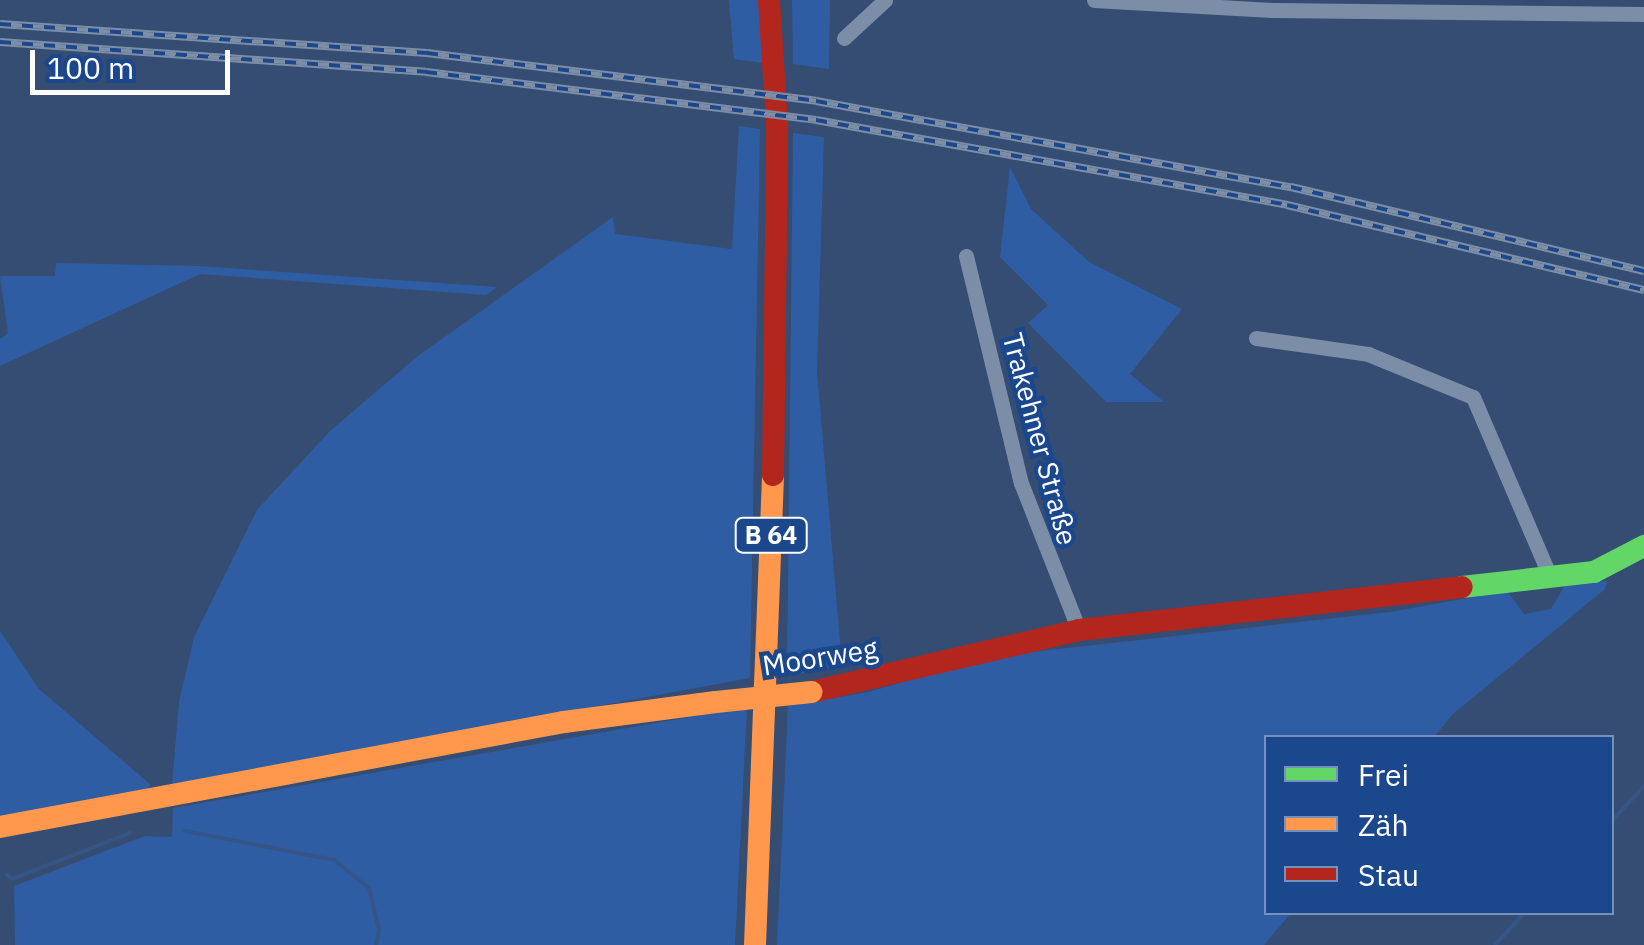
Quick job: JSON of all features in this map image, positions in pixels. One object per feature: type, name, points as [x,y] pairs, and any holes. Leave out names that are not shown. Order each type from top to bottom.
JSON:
[{"type":"main road","name":"B 64","points":[[769,0],[777,126]]},
{"type":"main road","name":"B 64","points":[[755,945],[775,418],[780,0]]},
{"type":"main road","name":"Moorweg","points":[[0,828],[564,722],[811,692],[1079,630],[1594,572],[1642,553]]},
{"type":"street","points":[[844,38],[885,0]]},
{"type":"street","points":[[1094,0],[1600,7],[1644,14]]},
{"type":"street","name":"Trakehner Straße","points":[[966,256],[1021,484],[1079,630]]},
{"type":"street","points":[[1256,338],[1368,354],[1454,384],[1474,397],[1550,577]]},
{"type":"shaded area","points":[[729,0],[759,0],[763,63],[734,59]]},
{"type":"shaded area","points":[[792,0],[830,0],[829,69],[793,64]]},
{"type":"shaded area","points":[[739,126],[760,129],[750,678],[172,785],[179,702],[194,637],[257,510],[330,431],[418,356],[613,217],[615,234],[732,249]]},
{"type":"shaded area","points":[[793,133],[824,137],[817,372],[842,665],[787,676]]},
{"type":"shaded area","points":[[1010,167],[1031,209],[1089,262],[1182,309],[1130,374],[1164,402],[1106,402],[1028,323],[1048,305],[1000,257]]},
{"type":"shaded area","points":[[56,263],[199,266],[497,287],[486,295],[200,274],[0,366],[0,339],[8,333],[0,276],[55,276]]},
{"type":"shaded area","points":[[1607,581],[1605,589],[1453,714],[1436,735],[1264,735],[1264,915],[1289,915],[1264,945],[777,945],[788,706],[868,692],[995,656],[1390,612],[1507,591],[1524,614],[1551,609],[1565,585]]},
{"type":"shaded area","points":[[0,631],[39,689],[151,785],[143,794],[0,820]]},
{"type":"shaded area","points":[[747,707],[735,945],[15,945],[14,886],[145,836],[172,837],[173,808]]},
{"type":"waterway","points":[[1614,819],[1644,786]]},
{"type":"waterway","points":[[185,831],[334,860],[369,888],[379,930],[376,945]]},
{"type":"waterway","points":[[7,875],[12,879],[130,833]]},
{"type":"waterway","points":[[1495,945],[1522,915]]},
{"type":"railway","points":[[0,24],[427,53],[816,101],[1291,187],[1644,271]]},
{"type":"railway","points":[[0,42],[426,72],[816,120],[1287,205],[1644,290]]},
{"type":"traffic: fast","points":[[1462,587],[1594,572],[1644,546]]},
{"type":"traffic: slow","points":[[755,945],[773,475]]},
{"type":"traffic: slow","points":[[716,702],[811,692]]},
{"type":"traffic: slow","points":[[0,827],[564,722],[716,702]]},
{"type":"traffic: jam","points":[[769,0],[777,125]]},
{"type":"traffic: jam","points":[[773,475],[777,125]]},
{"type":"traffic: jam","points":[[811,692],[1079,630],[1462,587]]}]
